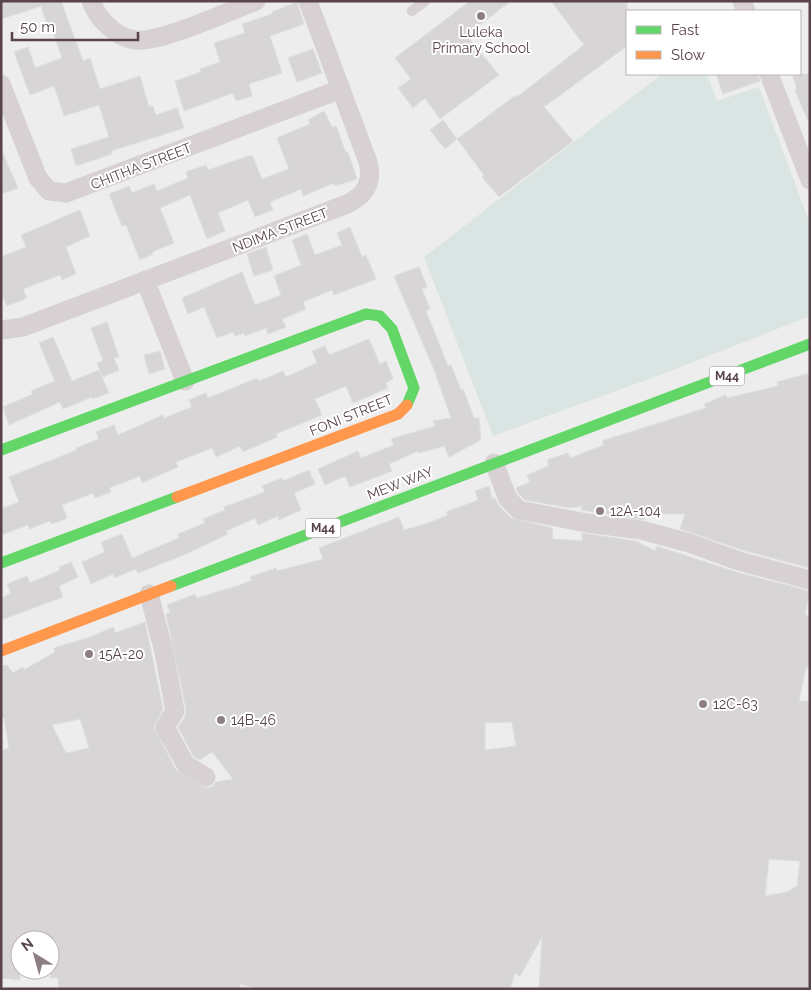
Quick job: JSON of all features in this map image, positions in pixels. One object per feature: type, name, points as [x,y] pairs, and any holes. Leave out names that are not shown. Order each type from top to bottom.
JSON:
[{"type":"street","points":[[91,1],[106,26],[134,40],[158,38],[256,1]]},
{"type":"street","name":"NDIMA STREET","points":[[1,330],[23,327],[347,204],[360,197],[368,186],[370,173],[308,1]]},
{"type":"street","points":[[769,75],[810,180]]},
{"type":"street","name":"CHITHA STREET","points":[[1,84],[38,178],[49,191],[66,193],[341,89]]},
{"type":"street","points":[[145,280],[185,381]]},
{"type":"street","name":"FONI STREET","points":[[1,450],[366,314],[380,316],[392,329],[414,388],[410,402],[398,414],[1,563]]},
{"type":"street","name":"MEW WAY","points":[[1,650],[810,344]]},
{"type":"street","points":[[494,463],[508,499],[519,510],[586,523],[641,530],[689,543],[739,561],[810,580]]},
{"type":"street","points":[[149,594],[164,652],[175,711],[165,727],[186,764],[206,777]]},
{"type":"lane","points":[[412,11],[425,1]]},
{"type":"sand","points":[[661,75],[707,75],[717,101],[759,87],[810,224],[810,316],[668,372],[493,436],[424,257]]},
{"type":"building","points":[[1,1],[61,1],[83,61],[90,58],[100,89],[140,76],[149,107],[153,106],[156,115],[177,108],[184,128],[111,151],[112,154],[76,166],[71,149],[109,137],[99,105],[64,116],[54,86],[30,95],[14,52],[28,47],[35,68],[62,58],[50,23],[47,24],[41,6],[1,19]]},
{"type":"building","points":[[470,1],[511,1],[466,35],[499,75],[440,119],[425,98],[413,108],[398,88],[411,79],[395,58]]},
{"type":"building","points":[[551,1],[627,1],[626,47],[544,107],[573,141],[499,197],[482,177],[484,175],[457,139],[516,95],[517,97],[584,45]]},
{"type":"building","points":[[297,2],[304,24],[270,36],[282,73],[249,84],[252,96],[236,101],[233,93],[184,111],[175,81],[201,72],[200,69],[220,62],[214,43],[245,33],[242,24],[272,14],[272,12]]},
{"type":"building","points":[[313,49],[322,73],[297,82],[288,58]]},
{"type":"building","points":[[810,74],[810,126],[795,90],[797,89],[792,75]]},
{"type":"building","points":[[716,75],[758,75],[760,81],[723,94]]},
{"type":"building","points":[[324,111],[332,127],[336,126],[346,153],[348,152],[357,179],[335,186],[334,183],[303,196],[301,189],[270,202],[273,210],[255,217],[248,200],[218,213],[225,231],[207,239],[190,195],[160,208],[174,243],[152,252],[153,254],[140,260],[126,225],[122,226],[109,194],[129,186],[132,193],[154,184],[157,191],[188,178],[186,172],[206,165],[208,170],[252,155],[262,179],[289,169],[277,138],[310,124],[308,120]]},
{"type":"building","points":[[443,120],[457,139],[445,149],[430,130]]},
{"type":"building","points":[[1,149],[18,188],[1,194]]},
{"type":"building","points":[[80,210],[90,236],[66,247],[76,274],[62,280],[60,275],[23,289],[27,298],[7,306],[1,292],[1,257],[26,247],[21,235]]},
{"type":"building","points":[[350,227],[362,257],[366,255],[376,279],[334,295],[332,290],[303,302],[306,309],[282,319],[286,327],[268,334],[266,328],[245,336],[244,333],[235,336],[233,332],[217,338],[204,307],[188,314],[182,298],[242,272],[255,305],[281,295],[274,276],[301,265],[292,240],[307,234],[315,255],[342,245],[337,233]]},
{"type":"building","points":[[266,247],[273,270],[254,276],[247,254]]},
{"type":"building","points":[[419,267],[427,287],[422,289],[430,309],[426,311],[448,366],[451,365],[461,390],[463,389],[474,418],[479,418],[481,440],[449,457],[444,446],[419,453],[418,451],[389,464],[392,471],[350,487],[345,476],[325,485],[318,469],[358,451],[361,458],[394,445],[391,439],[435,426],[433,421],[451,418],[435,372],[394,276]]},
{"type":"building","points":[[107,322],[119,357],[114,358],[119,370],[103,377],[97,363],[103,361],[91,328]]},
{"type":"building","points":[[53,337],[72,381],[99,370],[109,393],[93,399],[92,397],[63,409],[60,402],[9,425],[3,407],[33,394],[31,391],[55,381],[39,343]]},
{"type":"building","points":[[369,339],[380,364],[386,361],[393,379],[386,383],[388,388],[353,403],[346,386],[315,399],[322,415],[276,434],[277,437],[243,452],[240,446],[216,457],[212,448],[176,462],[178,467],[142,483],[140,476],[109,488],[111,492],[95,498],[93,493],[62,505],[67,518],[52,524],[50,521],[29,529],[28,525],[1,535],[1,509],[19,502],[9,477],[77,450],[76,448],[99,439],[96,432],[114,425],[118,435],[163,415],[164,418],[192,407],[189,400],[206,393],[208,398],[257,378],[259,381],[283,371],[286,377],[317,363],[312,351],[325,346],[329,355]]},
{"type":"building","points":[[160,351],[165,369],[149,374],[144,355]]},
{"type":"building","points":[[810,373],[810,568],[742,550],[680,529],[685,514],[645,514],[645,520],[581,510],[582,506],[571,508],[525,500],[518,493],[516,488],[530,482],[527,475],[549,466],[547,460],[568,453],[570,458],[604,445],[602,441],[706,408],[704,404],[726,395],[727,398],[778,386],[777,382]]},
{"type":"building","points":[[309,470],[315,484],[294,493],[301,510],[279,520],[278,516],[258,525],[255,518],[226,531],[228,534],[186,554],[138,573],[136,569],[114,578],[113,574],[91,584],[82,562],[105,552],[101,542],[122,534],[132,558],[179,538],[178,534],[205,523],[203,519],[225,510],[224,507],[265,492],[262,486],[282,478],[283,481]]},
{"type":"building","points":[[489,486],[492,499],[495,498],[500,507],[511,518],[552,528],[553,539],[582,541],[582,533],[636,541],[655,551],[657,546],[736,572],[810,591],[805,615],[810,616],[810,668],[806,667],[799,701],[810,701],[810,989],[539,989],[542,937],[520,976],[515,973],[510,989],[257,989],[240,984],[240,989],[59,989],[60,930],[10,930],[10,979],[1,978],[1,751],[9,748],[4,717],[1,718],[1,666],[7,665],[13,673],[23,667],[24,670],[55,652],[54,648],[93,636],[113,627],[115,633],[145,622],[163,709],[154,727],[176,770],[205,788],[212,787],[216,782],[233,779],[212,752],[200,760],[194,757],[178,727],[185,717],[186,709],[166,614],[170,612],[167,605],[195,594],[197,598],[240,585],[252,580],[250,577],[276,568],[277,571],[323,559],[319,548],[399,517],[404,530],[426,524],[448,515],[446,512],[478,500],[475,491]],"holes":[[[80,719],[89,748],[66,753],[52,725]],[[512,722],[516,746],[485,750],[485,723]],[[769,859],[800,861],[797,886],[787,892],[765,896]]]},
{"type":"building","points":[[71,562],[78,577],[59,586],[63,597],[1,620],[1,598],[11,593],[7,584],[27,576],[30,583],[60,570],[59,567]]},
{"type":"traffic: fast","points":[[1,450],[366,314],[380,316],[392,329],[414,388],[407,405]]},
{"type":"traffic: fast","points":[[171,586],[810,344]]},
{"type":"traffic: fast","points":[[1,563],[177,497]]},
{"type":"traffic: slow","points":[[177,497],[398,414],[407,405]]},
{"type":"traffic: slow","points":[[1,651],[171,586]]},
{"type":"place","name":"Luleka Primary School","points":[[481,16]]},
{"type":"place","name":"12A-104","points":[[600,511]]},
{"type":"place","name":"15A-20","points":[[89,654]]},
{"type":"place","name":"12C-63","points":[[703,704]]},
{"type":"place","name":"14B-46","points":[[221,720]]}]
